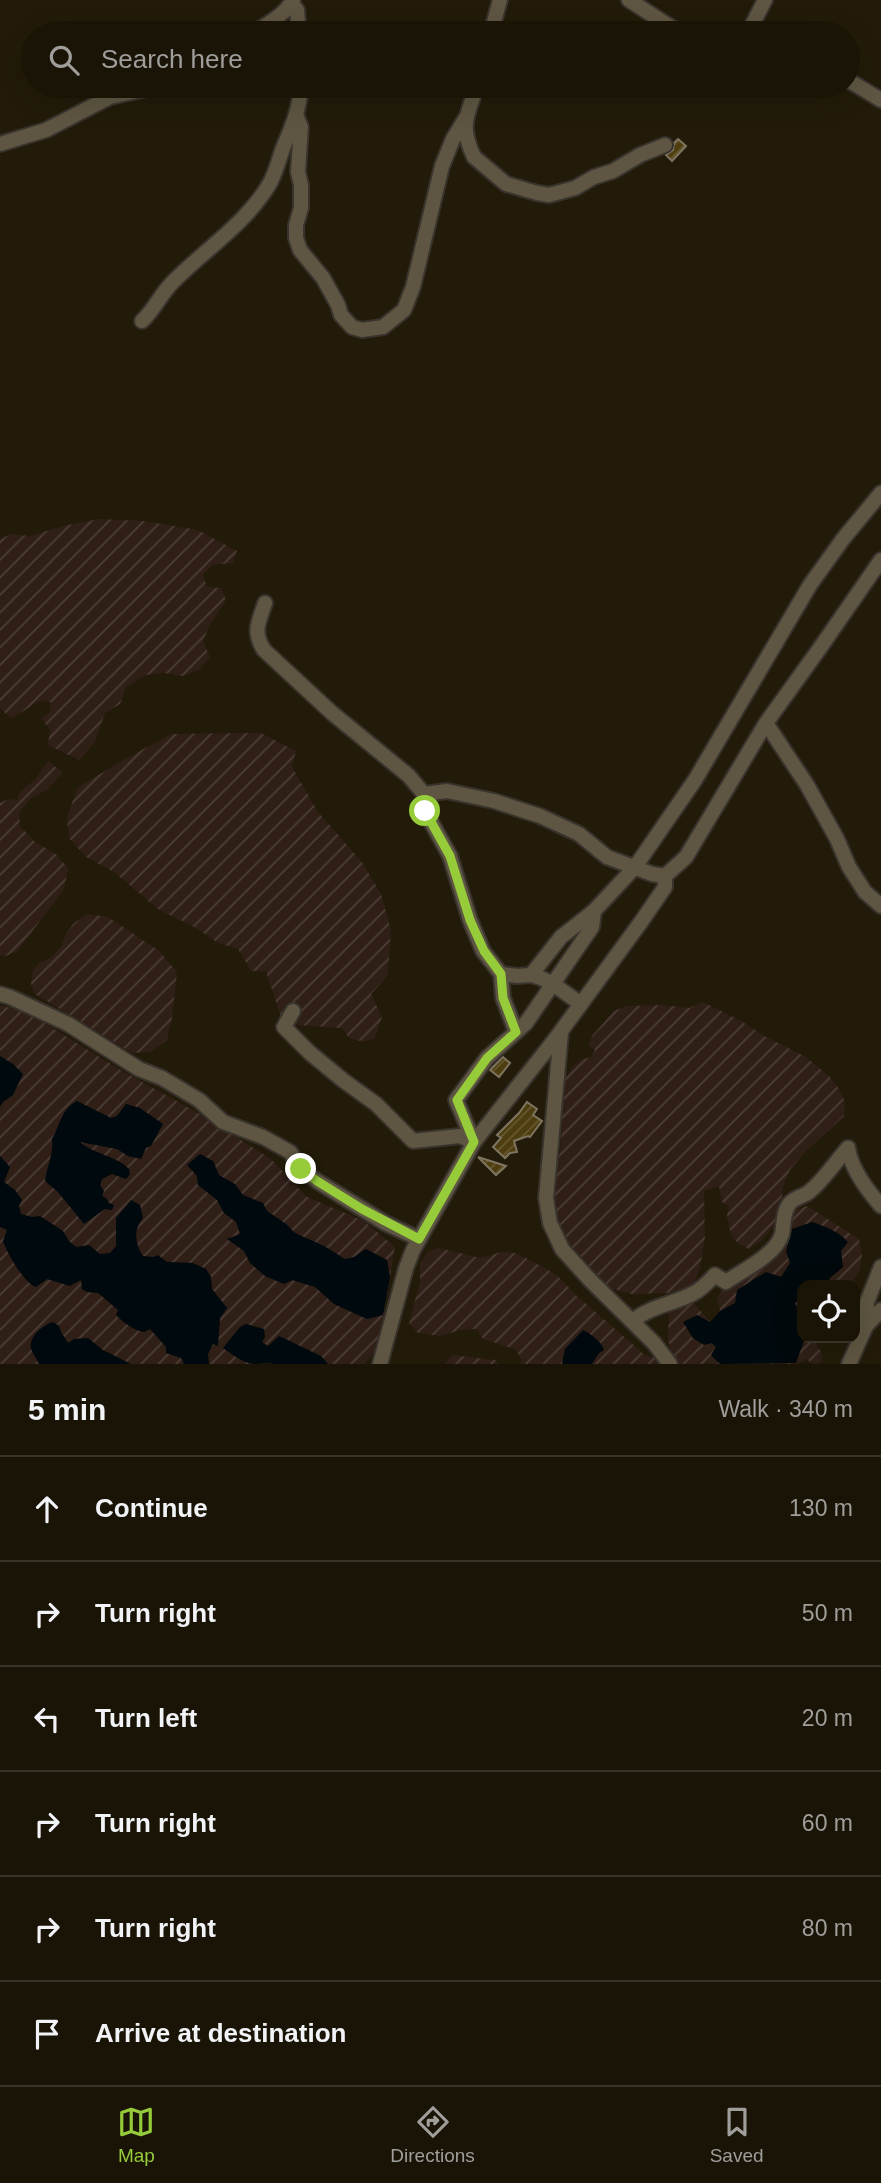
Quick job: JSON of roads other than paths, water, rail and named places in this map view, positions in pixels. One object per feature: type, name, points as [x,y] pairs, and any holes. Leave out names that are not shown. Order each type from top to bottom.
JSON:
[{"type":"street","points":[[494,21],[500,0]]},
{"type":"street","points":[[629,0],[661,21]]},
{"type":"street","points":[[754,21],[765,0]]},
{"type":"street","points":[[269,21],[292,2],[297,10],[298,21]]},
{"type":"street","points":[[860,87],[881,100]]},
{"type":"street","points":[[0,144],[46,130],[108,98]]},
{"type":"street","points":[[142,321],[153,311],[160,296],[171,284],[257,202],[276,170],[297,117],[299,98]]},
{"type":"street","points":[[473,98],[464,127],[474,157],[506,184],[537,193],[556,194],[575,188],[665,145]]},
{"type":"street","points":[[297,117],[301,127],[298,172],[301,208],[296,225],[296,238],[300,250],[323,278],[341,315],[352,327],[362,330],[383,327],[404,310],[413,287],[442,166],[453,139],[467,116]]},
{"type":"street","points":[[531,975],[561,937],[594,911],[635,867],[709,757],[810,585],[881,493]]},
{"type":"street","points":[[380,1364],[406,1268],[419,1239],[474,1142],[561,1031],[665,887],[665,876],[686,857],[766,723],[881,559]]},
{"type":"street","points":[[265,603],[258,624],[257,639],[264,650],[332,713],[409,776],[424,794],[425,811],[450,856],[470,920],[484,951],[501,974],[503,998],[516,1032]]},
{"type":"street","points":[[766,723],[807,785],[849,867],[865,892],[881,906]]},
{"type":"street","points":[[424,794],[447,791],[494,801],[540,816],[579,835],[607,857],[652,874],[665,876]]},
{"type":"street","points":[[474,1142],[457,1100],[487,1058],[526,1023],[592,927],[594,911]]},
{"type":"street","points":[[501,974],[531,975],[553,984],[580,1004]]},
{"type":"street","points":[[0,995],[10,996],[68,1024],[139,1069],[199,1100],[223,1122],[263,1137],[290,1152],[301,1169],[317,1181],[385,1223],[419,1239]]},
{"type":"street","points":[[293,1011],[284,1027],[299,1044],[376,1104],[413,1141],[460,1136],[474,1142]]},
{"type":"street","points":[[561,1031],[546,1198],[550,1223],[562,1249],[654,1343],[670,1364]]},
{"type":"street","points":[[633,1321],[644,1311],[665,1306],[697,1292],[715,1275],[726,1282],[762,1259],[773,1250],[782,1235],[790,1202],[808,1192],[848,1147],[850,1158],[881,1206]]},
{"type":"street","points":[[866,1326],[867,1302],[881,1267]]},
{"type":"street","points":[[849,1364],[866,1326],[881,1310]]}]
